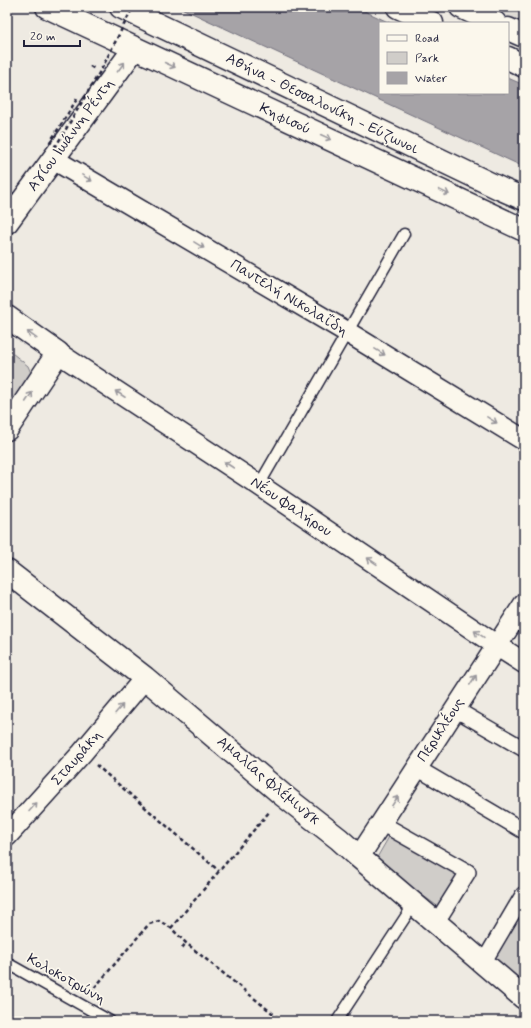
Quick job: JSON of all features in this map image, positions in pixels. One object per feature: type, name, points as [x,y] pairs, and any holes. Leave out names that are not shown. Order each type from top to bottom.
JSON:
[{"type":"main road","name":"Κηφισού","points":[[47,7],[524,230]]},
{"type":"main road","name":"Αθήνα - Θεσσαλονίκη - Εύζωνοι","points":[[121,7],[500,189],[524,199]]},
{"type":"main road","points":[[398,7],[430,22]]},
{"type":"main road","points":[[461,7],[493,22]]},
{"type":"main road","points":[[509,29],[524,36]]},
{"type":"main road","name":"Αγίου Ιωάννη Ρέντη","points":[[7,222],[134,48]]},
{"type":"main road","points":[[509,58],[524,66]]},
{"type":"main road","points":[[500,189],[524,205]]},
{"type":"main road","points":[[7,317],[58,353],[7,429]]},
{"type":"main road","name":"Αμαλίας Φλέμινγκ","points":[[7,571],[145,678],[284,796],[339,839],[524,998]]},
{"type":"street","name":"Παντελή Νικολαΐδη","points":[[54,159],[347,332],[524,440]]},
{"type":"street","name":"Νέου Φαλήρου","points":[[58,353],[259,485],[524,663]]},
{"type":"street","name":"Περικλέους","points":[[359,857],[524,604]]},
{"type":"street","name":"Σταυράκη","points":[[7,836],[82,753],[145,678]]},
{"type":"street","points":[[455,709],[524,749]]},
{"type":"street","points":[[417,768],[524,831]]},
{"type":"street","points":[[381,823],[468,872],[436,923]]},
{"type":"street","points":[[483,963],[523,895],[524,896]]},
{"type":"lane","points":[[259,485],[404,234]]},
{"type":"lane","points":[[337,1021],[414,904]]},
{"type":"lane","name":"Κολοκοτρώνη","points":[[7,963],[110,1021]]},
{"type":"path","points":[[77,98],[50,142],[56,146],[102,68],[133,7]]},
{"type":"path","points":[[82,753],[219,871]]},
{"type":"path","points":[[171,928],[284,796]]},
{"type":"path","points":[[81,1004],[149,924],[160,921],[171,928],[186,943],[282,1021]]},
{"type":"path","points":[[182,948],[186,943]]},
{"type":"shaded area","points":[[488,7],[524,7],[524,24]]},
{"type":"green space","points":[[7,349],[28,366],[31,373],[7,407]]},
{"type":"green space","points":[[390,835],[459,874],[440,908],[375,861]]},
{"type":"green space","points":[[524,908],[524,983],[494,958]]},
{"type":"water","points":[[179,7],[356,7],[388,22],[379,22],[379,94],[509,94],[509,78],[524,85],[524,167]]}]
